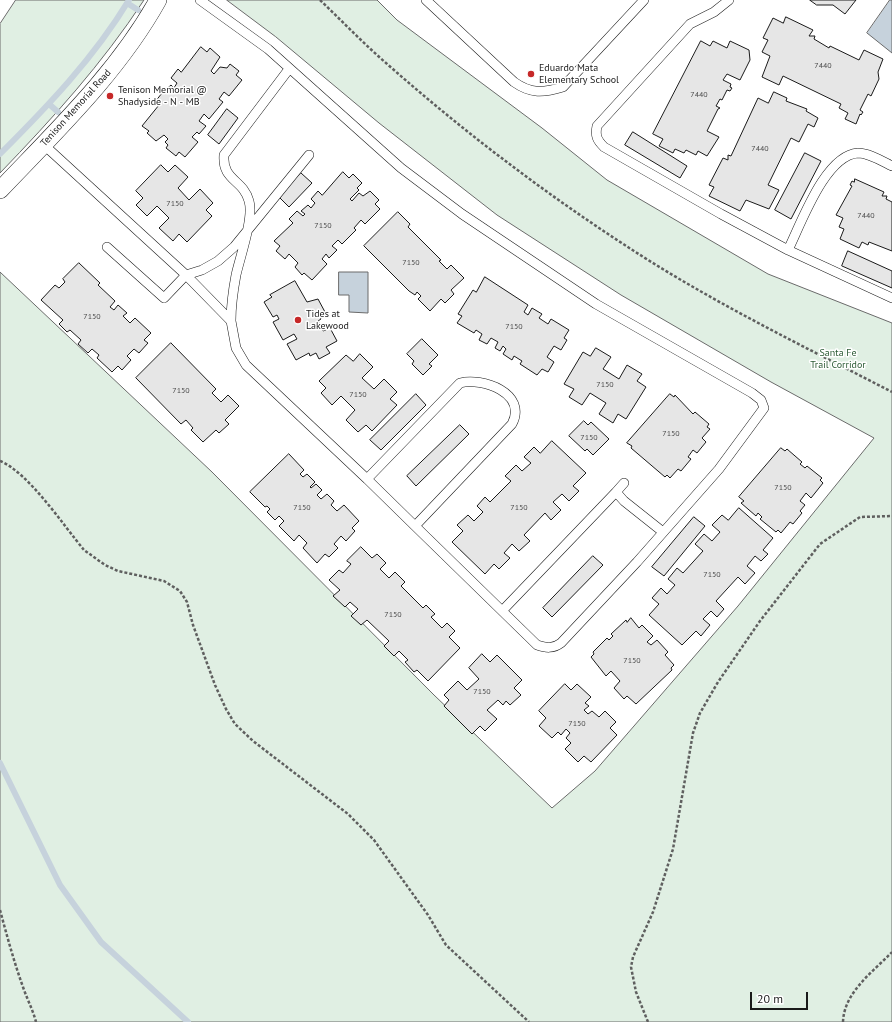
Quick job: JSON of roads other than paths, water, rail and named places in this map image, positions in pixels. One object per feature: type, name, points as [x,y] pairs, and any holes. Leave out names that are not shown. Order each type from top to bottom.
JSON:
[{"type":"street","name":"Tenison Memorial Road","points":[[0,190],[96,88],[136,34],[158,0]]},
{"type":"lane","points":[[200,0],[268,49],[401,168],[462,214],[596,304],[752,393],[761,400],[764,408],[723,463],[663,532],[567,637],[555,647],[545,648],[537,645],[368,478],[246,365],[236,348],[231,321],[236,276],[247,230],[249,200],[235,180],[225,172],[223,165],[224,155],[289,69]]},
{"type":"lane","points":[[426,0],[514,82],[524,90],[537,92],[551,91],[563,86],[644,0]]},
{"type":"lane","points":[[729,0],[714,12],[690,24],[597,126],[595,134],[598,140],[604,147],[721,214],[788,250],[892,298]]},
{"type":"lane","points":[[43,144],[186,275],[231,321]]},
{"type":"lane","points":[[788,250],[819,186],[836,163],[847,156],[858,153],[892,166]]},
{"type":"lane","points":[[107,247],[164,298],[186,275],[202,270],[218,262],[234,247],[309,155]]},
{"type":"lane","points":[[368,478],[460,383],[468,381],[481,383],[512,398],[516,406],[516,416],[512,424],[415,526]]},
{"type":"lane","points":[[502,611],[624,483]]},
{"type":"lane","points":[[616,492],[624,501],[663,532]]},
{"type":"waterway","points":[[0,154],[52,100],[85,62],[101,42],[129,0]]},
{"type":"waterway","points":[[127,3],[138,10]]},
{"type":"waterway","points":[[49,104],[58,112]]},
{"type":"waterway","points":[[0,763],[60,885],[101,942],[188,1022]]},
{"type":"place","name":"Eduardo Mata Elementary School","points":[[531,74]]},
{"type":"place","name":"Tenison Memorial @ Shadyside - N - MB","points":[[110,96]]},
{"type":"place","name":"Tides at Lakewood","points":[[298,320]]},
{"type":"park label","name":"Santa Fe Trail Corridor","points":[[838,358]]}]
